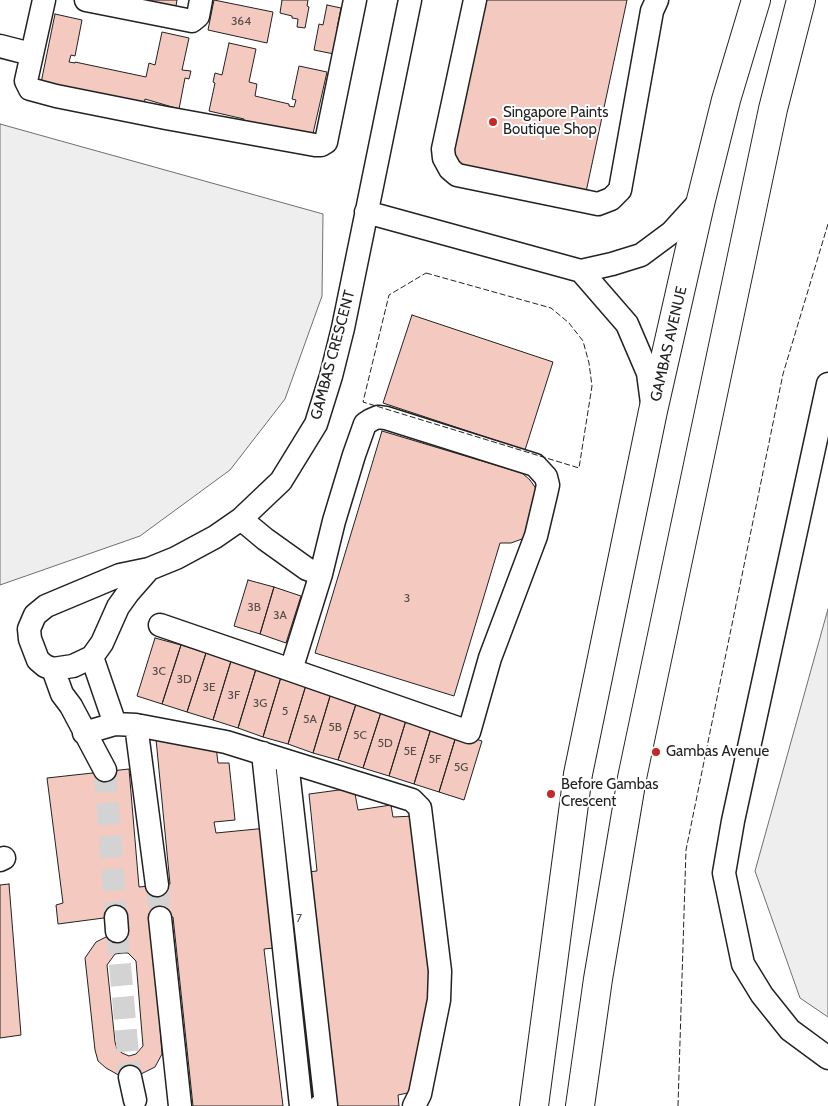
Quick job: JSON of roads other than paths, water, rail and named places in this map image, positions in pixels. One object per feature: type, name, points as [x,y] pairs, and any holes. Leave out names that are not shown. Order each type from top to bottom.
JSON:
[{"type":"main road","name":"GAMBAS AVENUE","points":[[534,1106],[578,774],[653,411],[726,100],[756,0]]},
{"type":"main road","points":[[580,1105],[598,978],[632,778],[772,109],[801,0]]},
{"type":"main road","points":[[746,34],[758,19],[765,16],[776,19],[785,35],[787,50]]},
{"type":"street","points":[[44,0],[26,81],[30,88],[56,96],[315,145],[321,145],[326,142],[355,0]]},
{"type":"street","points":[[86,0],[192,20],[198,16],[201,0]]},
{"type":"street","name":"GAMBAS CRESCENT","points":[[53,669],[45,666],[38,660],[30,639],[29,629],[35,615],[46,606],[120,575],[149,569],[176,558],[242,519],[281,481],[316,424],[331,376],[342,328],[410,0]]},
{"type":"street","points":[[475,0],[443,150],[444,158],[450,169],[457,175],[598,204],[611,199],[620,190],[652,11],[657,0]]},
{"type":"street","points":[[0,46],[31,54]]},
{"type":"street","points":[[366,212],[581,271],[642,255],[672,232],[702,200]]},
{"type":"street","points":[[581,271],[626,324],[648,373],[653,411]]},
{"type":"street","points":[[828,384],[733,821],[724,874],[743,964],[762,995],[790,1030],[828,1058]]},
{"type":"street","points":[[160,625],[469,732],[490,658],[536,536],[548,484],[546,477],[535,465],[386,418],[378,417],[365,424],[334,521],[291,670]]},
{"type":"street","points":[[242,519],[265,539],[307,569],[320,574]]},
{"type":"street","name":"GAMBAS CRESCENT","points":[[92,657],[102,643],[118,607],[149,569]]},
{"type":"street","points":[[105,770],[71,706],[62,694],[53,669],[73,666],[92,657],[125,725],[157,885]]},
{"type":"street","points":[[84,733],[125,725],[226,742],[412,800],[420,808],[440,971],[439,1000],[420,1094],[414,1106]]},
{"type":"street","points":[[263,753],[301,1106]]},
{"type":"street","points":[[286,762],[326,1105],[320,1106]]},
{"type":"street","points":[[160,918],[180,1106]]},
{"type":"street","points":[[130,1077],[136,1100]]},
{"type":"tunnel","points":[[105,770],[116,917]]},
{"type":"tunnel","points":[[157,885],[160,918]]},
{"type":"tunnel","points":[[117,931],[130,1077]]},
{"type":"place","name":"Singapore Paints Boutique Shop","points":[[493,122]]},
{"type":"place","name":"Gambas Avenue","points":[[656,752]]},
{"type":"place","name":"Before Gambas Crescent","points":[[551,794]]}]
